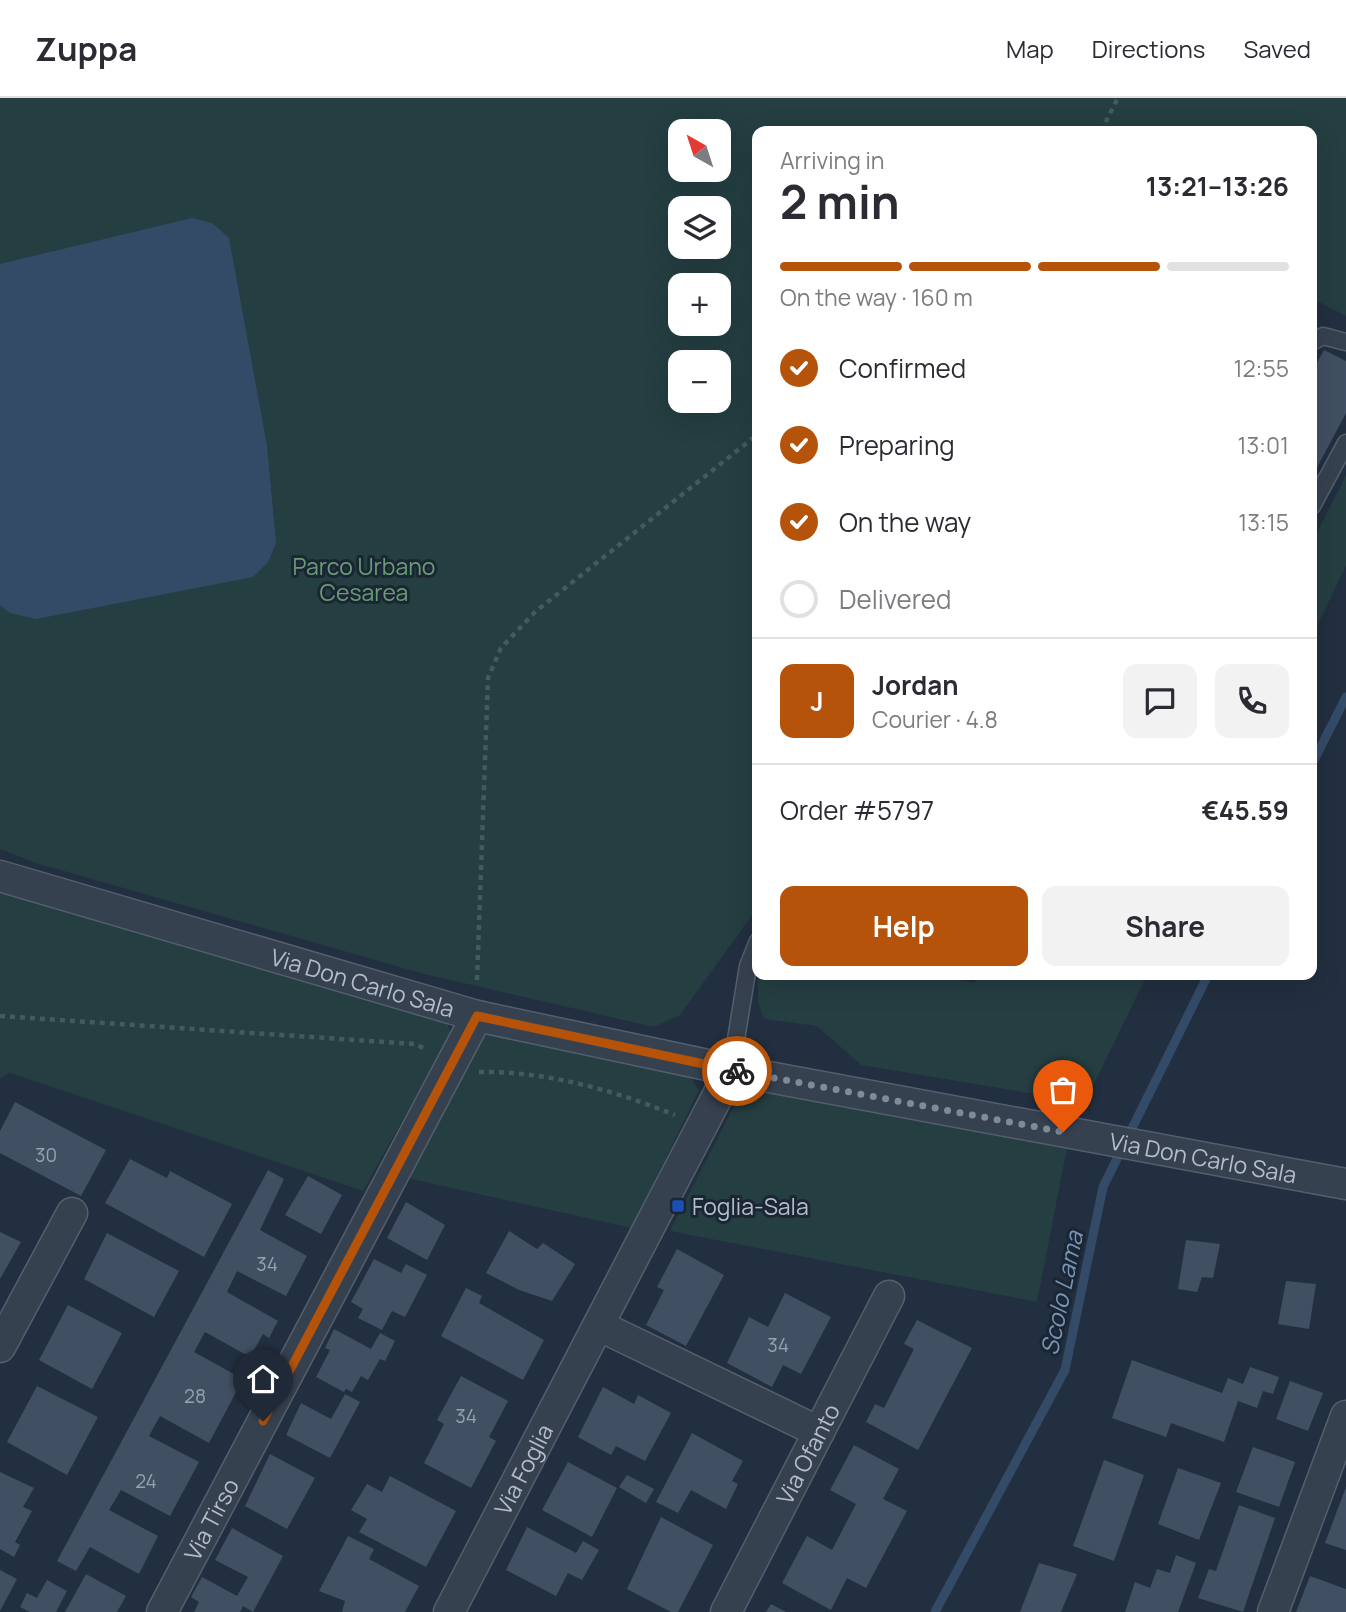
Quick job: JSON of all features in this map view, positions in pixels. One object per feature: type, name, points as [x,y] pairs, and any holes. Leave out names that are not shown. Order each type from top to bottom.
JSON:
[{"type":"street","name":"Via Don Carlo Sala","points":[[0,876],[477,1016],[731,1070],[1346,1184]]},
{"type":"street","name":"Via Tirso","points":[[162,1612],[477,1016]]},
{"type":"street","name":"Via Foglia","points":[[449,1612],[731,1070]]},
{"type":"street","points":[[0,1347],[72,1213]]},
{"type":"street","name":"Via Ofanto","points":[[726,1612],[889,1296]]},
{"type":"street","points":[[600,1326],[819,1432]]},
{"type":"street","points":[[1273,1612],[1346,1416]]},
{"type":"lane","points":[[1317,339],[1323,336],[1346,342]]},
{"type":"lane","points":[[1317,497],[1346,443]]},
{"type":"lane","points":[[731,1070],[748,966],[752,956]]},
{"type":"path","points":[[1104,126],[1118,98]]},
{"type":"path","points":[[477,980],[488,678],[501,648],[535,612],[752,439]]},
{"type":"path","points":[[0,1016],[415,1044],[472,1073],[512,1072],[581,1084],[644,1102],[685,1119]]},
{"type":"green space","name":"Parco Urbano Cesarea","points":[[0,98],[1346,98],[1346,316],[1317,301],[1317,126],[752,126],[752,915],[680,1015],[654,1027],[424,974],[36,863],[0,849]]},
{"type":"green space","points":[[1346,475],[1346,566],[1317,626],[1317,533]]},
{"type":"green space","points":[[0,881],[190,949],[438,1016],[447,1022],[451,1033],[363,1191],[10,1073],[0,1079]]},
{"type":"green space","points":[[758,980],[961,980],[974,983],[976,980],[1145,980],[1094,1084],[1064,1099],[861,1065],[817,1026],[764,1019],[758,1002]]},
{"type":"green space","points":[[491,1032],[688,1073],[699,1090],[632,1228],[407,1178],[482,1037]]},
{"type":"green space","points":[[754,1087],[1067,1148],[1037,1302],[670,1231],[735,1104],[746,1091]]},
{"type":"water","points":[[192,218],[212,223],[229,238],[267,446],[276,543],[268,562],[253,577],[36,619],[10,613],[0,605],[0,264]]},
{"type":"building","points":[[1324,350],[1346,361],[1346,413],[1317,468],[1317,362]]},
{"type":"building","points":[[15,1102],[106,1150],[81,1196],[0,1153],[0,1131]]},
{"type":"building","points":[[130,1159],[167,1178],[170,1171],[232,1204],[204,1257],[105,1203]]},
{"type":"building","points":[[268,1170],[284,1179],[260,1230],[307,1256],[286,1296],[237,1271],[227,1292],[278,1321],[269,1338],[263,1334],[250,1357],[205,1332],[194,1352],[243,1379],[209,1443],[160,1416],[149,1436],[199,1462],[170,1516],[121,1490],[109,1510],[158,1536],[139,1574],[90,1547],[76,1571],[57,1561]]},
{"type":"building","points":[[308,1176],[342,1195],[321,1234],[285,1215]]},
{"type":"building","points":[[406,1202],[445,1225],[427,1260],[387,1238]]},
{"type":"building","points":[[509,1231],[537,1249],[543,1243],[575,1264],[552,1301],[519,1290],[486,1273]]},
{"type":"building","points":[[0,1232],[21,1242],[0,1279]]},
{"type":"building","points":[[107,1233],[179,1271],[154,1317],[84,1279]]},
{"type":"building","points":[[1186,1240],[1220,1244],[1213,1278],[1202,1277],[1197,1292],[1178,1289]]},
{"type":"building","points":[[677,1249],[724,1275],[686,1346],[646,1325],[664,1290],[657,1287]]},
{"type":"building","points":[[374,1259],[401,1273],[406,1264],[427,1275],[405,1317],[392,1311],[382,1330],[358,1318],[363,1309],[351,1302]]},
{"type":"building","points":[[1286,1281],[1316,1284],[1309,1329],[1278,1324]]},
{"type":"building","points":[[466,1288],[482,1296],[479,1303],[544,1340],[523,1380],[441,1336]]},
{"type":"building","points":[[785,1293],[831,1317],[801,1374],[783,1365],[772,1387],[727,1363],[749,1317],[768,1327]]},
{"type":"building","points":[[68,1305],[122,1333],[92,1389],[39,1360]]},
{"type":"building","points":[[917,1320],[972,1348],[918,1450],[866,1422],[875,1404],[884,1408],[914,1349],[904,1344]]},
{"type":"building","points":[[334,1329],[371,1349],[380,1333],[395,1341],[385,1361],[380,1359],[368,1380],[361,1376],[352,1392],[346,1389],[344,1392],[316,1377],[330,1350],[325,1348]]},
{"type":"building","points":[[1132,1360],[1222,1393],[1228,1378],[1243,1384],[1250,1367],[1279,1377],[1273,1394],[1263,1391],[1257,1408],[1238,1401],[1224,1442],[1171,1423],[1166,1437],[1112,1418]]},
{"type":"building","points":[[461,1376],[508,1401],[489,1437],[496,1441],[471,1488],[424,1463],[444,1424],[437,1420]]},
{"type":"building","points":[[1290,1381],[1323,1393],[1308,1431],[1276,1419]]},
{"type":"building","points":[[37,1386],[98,1417],[67,1475],[7,1442]]},
{"type":"building","points":[[603,1387],[634,1404],[638,1395],[671,1413],[645,1461],[616,1446],[611,1455],[578,1437]]},
{"type":"building","points":[[345,1394],[360,1402],[330,1458],[286,1435],[301,1403],[331,1419]]},
{"type":"building","points":[[692,1433],[743,1461],[732,1481],[738,1484],[726,1509],[691,1490],[678,1513],[656,1502]]},
{"type":"building","points":[[854,1445],[899,1469],[883,1499],[907,1511],[866,1588],[847,1578],[831,1610],[782,1583],[807,1536],[832,1550],[856,1504],[830,1490]]},
{"type":"building","points":[[1253,1447],[1295,1462],[1279,1507],[1236,1492]]},
{"type":"building","points":[[270,1454],[315,1478],[287,1529],[245,1506]]},
{"type":"building","points":[[1104,1460],[1144,1475],[1114,1561],[1073,1546]]},
{"type":"building","points":[[568,1462],[617,1488],[592,1537],[542,1510]]},
{"type":"building","points":[[1178,1468],[1221,1483],[1199,1540],[1158,1524]]},
{"type":"building","points":[[0,1472],[34,1488],[23,1507],[32,1511],[15,1542],[20,1545],[14,1557],[0,1549]]},
{"type":"building","points":[[627,1475],[654,1489],[646,1503],[619,1487]]},
{"type":"building","points":[[390,1476],[456,1511],[426,1567],[359,1532],[367,1519],[351,1510],[367,1484],[382,1492]]},
{"type":"building","points":[[1346,1487],[1346,1550],[1325,1543]]},
{"type":"building","points":[[1239,1505],[1275,1518],[1243,1612],[1198,1598],[1209,1569],[1216,1571]]},
{"type":"building","points":[[661,1517],[713,1545],[678,1612],[671,1612],[627,1589]]},
{"type":"building","points":[[527,1527],[576,1553],[583,1541],[599,1550],[582,1580],[568,1573],[556,1596],[506,1570]]},
{"type":"building","points":[[232,1528],[283,1556],[253,1612],[243,1606],[240,1612],[194,1612],[199,1602],[191,1597],[202,1577],[237,1596],[248,1577],[215,1560]]},
{"type":"building","points":[[348,1536],[374,1549],[369,1559],[419,1586],[405,1612],[342,1612],[345,1601],[319,1591]]},
{"type":"building","points":[[1176,1555],[1196,1563],[1178,1612],[1125,1612],[1135,1582],[1150,1588],[1157,1569],[1170,1573]]},
{"type":"building","points":[[1039,1563],[1077,1574],[1061,1612],[1020,1612]]},
{"type":"building","points":[[0,1570],[17,1579],[0,1611]]},
{"type":"building","points":[[86,1574],[126,1596],[117,1612],[65,1612]]},
{"type":"building","points":[[1310,1576],[1346,1589],[1346,1612],[1296,1612]]},
{"type":"building","points":[[47,1580],[67,1591],[56,1612],[30,1612],[20,1607],[27,1593],[37,1598]]},
{"type":"building","points":[[771,1604],[786,1612],[766,1612]]},
{"type":"waterway","name":"Scolo Lama","points":[[1317,754],[1346,697]]},
{"type":"waterway","name":"Scolo Lama","points":[[935,1612],[1065,1370],[1103,1187],[1206,980]]},
{"type":"way so far","points":[[737,1071],[1063,1132]]},
{"type":"place","name":"Foglia-Sala","points":[[678,1206]]},
{"type":"route","points":[[263,1421],[477,1016],[737,1071]]}]
